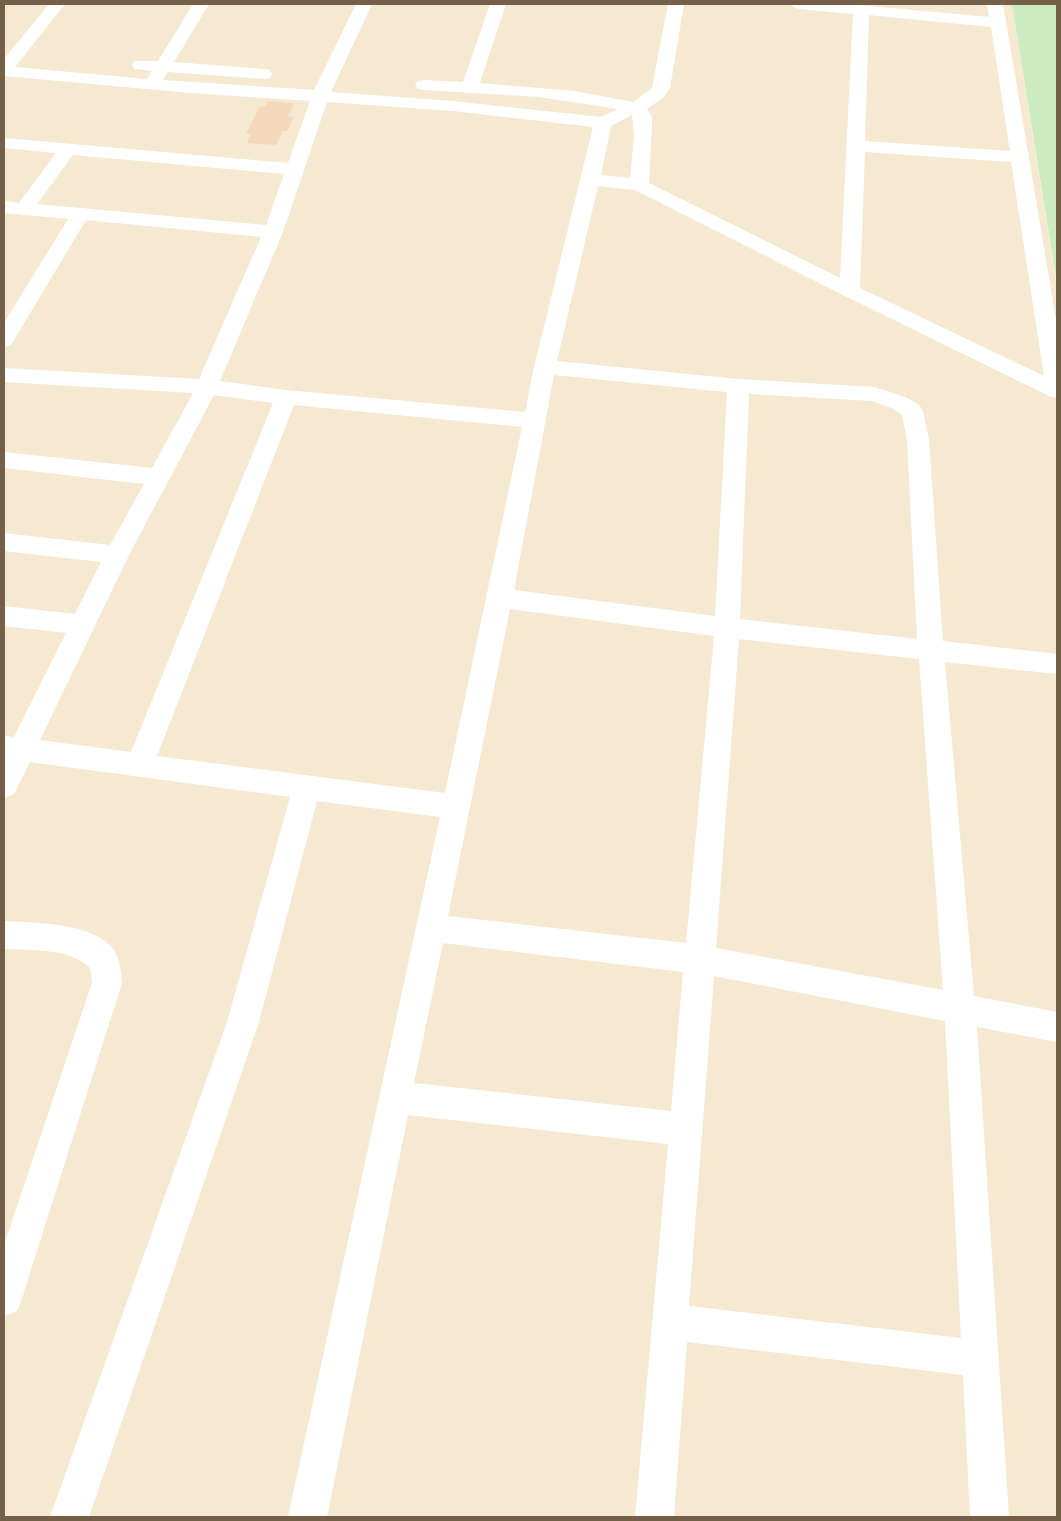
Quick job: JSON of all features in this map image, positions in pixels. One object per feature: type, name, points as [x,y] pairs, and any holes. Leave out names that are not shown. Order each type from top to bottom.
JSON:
[{"type":"street","points":[[6,63],[57,4]]},
{"type":"street","points":[[152,85],[201,4]]},
{"type":"street","points":[[4,786],[12,748],[83,625],[117,555],[207,387],[273,232],[324,87],[364,4]]},
{"type":"street","points":[[470,88],[498,4]]},
{"type":"street","points":[[6,63],[152,85],[324,87],[453,106],[592,114],[634,108],[658,93],[664,82],[676,4]]},
{"type":"street","points":[[799,4],[998,22]]},
{"type":"street","points":[[995,4],[1057,389]]},
{"type":"street","points":[[850,291],[861,10]]},
{"type":"street","points":[[6,63],[53,59]]},
{"type":"street","points":[[123,64],[280,75]]},
{"type":"street","points":[[309,77],[324,87]]},
{"type":"street","points":[[324,87],[347,80]]},
{"type":"street","points":[[404,84],[470,88],[592,114],[617,102],[634,108],[641,113],[644,126],[639,185]]},
{"type":"street","points":[[307,1517],[500,598],[545,367],[600,140],[592,114]]},
{"type":"street","points":[[4,143],[295,169]]},
{"type":"street","points":[[856,146],[1020,158]]},
{"type":"street","points":[[24,209],[67,150]]},
{"type":"street","points":[[590,179],[639,185],[850,291],[1057,389]]},
{"type":"street","points":[[4,207],[273,232]]},
{"type":"street","points":[[4,340],[80,214]]},
{"type":"street","points":[[545,367],[738,386],[874,394],[900,403],[912,411],[918,440],[931,650],[960,1010],[990,1517]]},
{"type":"street","points":[[4,375],[207,387],[286,397],[534,421]]},
{"type":"street","points":[[654,1517],[727,628],[738,386]]},
{"type":"street","points":[[140,764],[286,397]]},
{"type":"street","points":[[4,460],[159,477]]},
{"type":"street","points":[[4,542],[117,555]]},
{"type":"street","points":[[500,598],[727,628],[1057,664]]},
{"type":"street","points":[[4,616],[83,625]]},
{"type":"street","points":[[12,748],[456,807]]},
{"type":"street","points":[[69,1517],[243,1022],[307,787]]},
{"type":"street","points":[[431,928],[699,960],[960,1010],[1057,1026]]},
{"type":"street","points":[[4,935],[70,941],[91,950],[103,960],[107,983],[4,1298]]},
{"type":"street","points":[[395,1097],[686,1129]]},
{"type":"street","points":[[670,1322],[981,1359]]},
{"type":"shaded area","points":[[4,4],[1012,4],[1057,288],[1057,1517],[4,1517]]},
{"type":"green space","points":[[1012,4],[1057,4],[1057,284]]},
{"type":"building","points":[[268,101],[294,103],[288,116],[294,117],[287,131],[283,131],[276,145],[247,143],[251,134],[246,134],[259,107],[266,106]]}]
